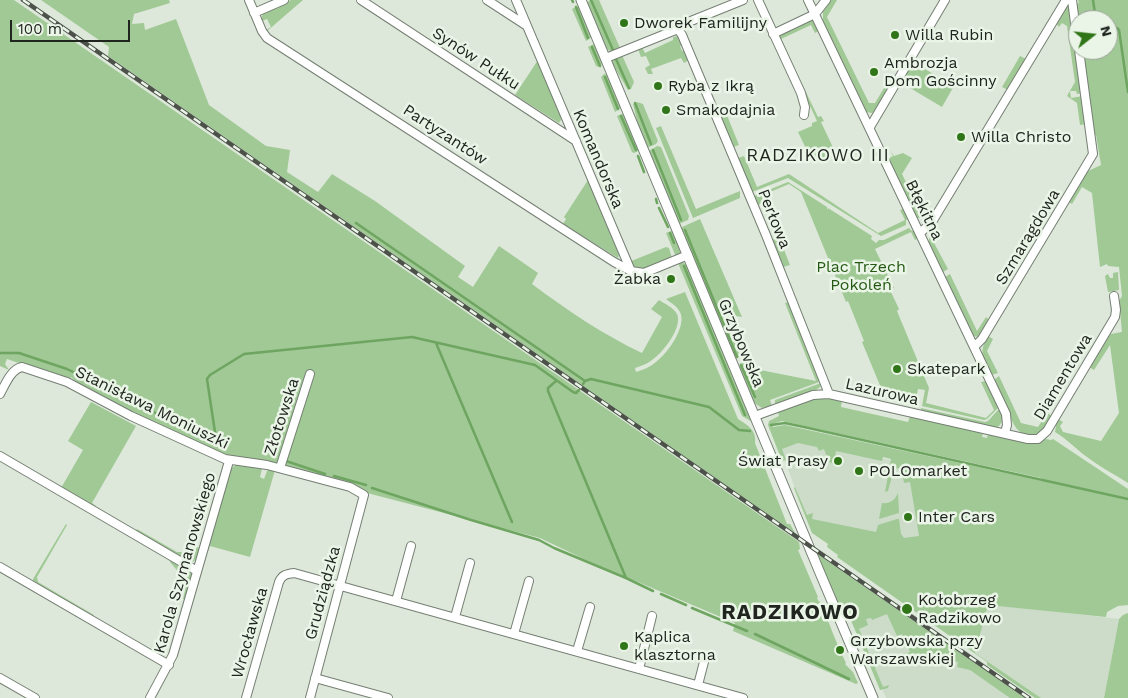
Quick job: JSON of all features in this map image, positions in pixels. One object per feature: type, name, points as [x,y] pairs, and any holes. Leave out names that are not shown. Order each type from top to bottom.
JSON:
[{"type":"street","name":"Partyzantów","points":[[249,0],[262,31],[267,38],[630,271]]},
{"type":"street","points":[[254,13],[284,0]]},
{"type":"street","name":"Synów Pułku","points":[[361,0],[576,141]]},
{"type":"street","points":[[487,0],[527,26]]},
{"type":"street","name":"Komandorska","points":[[516,0],[630,271]]},
{"type":"street","name":"Grzybowska","points":[[582,0],[873,698]]},
{"type":"street","points":[[606,58],[744,0]]},
{"type":"street","points":[[758,0],[801,93],[805,107],[804,115]]},
{"type":"street","name":"Błękitna","points":[[808,0],[1006,414],[1008,425],[1005,434]]},
{"type":"street","points":[[773,34],[815,14],[826,0]]},
{"type":"street","points":[[870,127],[945,0]]},
{"type":"street","points":[[920,233],[932,222],[1066,0]]},
{"type":"street","name":"Perłowa","points":[[678,29],[763,227],[829,394]]},
{"type":"street","name":"Szmaragdowa","points":[[974,347],[982,339],[1091,158],[1093,150],[1080,60]]},
{"type":"street","points":[[630,271],[644,273],[688,255]]},
{"type":"street","name":"Diamentowa","points":[[1005,434],[1035,439],[1044,434],[1115,317],[1114,296]]},
{"type":"street","name":"Stanisława Moniuszki","points":[[0,394],[16,369],[22,367],[66,382],[131,416],[229,461],[255,462],[280,468],[350,487],[364,495]]},
{"type":"street","name":"Złotowska","points":[[280,468],[310,374]]},
{"type":"street","name":"Lazurowa","points":[[755,416],[813,396],[829,394],[1005,434]]},
{"type":"street","points":[[0,456],[197,571]]},
{"type":"street","name":"Karola Szymanowskiego","points":[[150,698],[169,665],[175,648],[229,461]]},
{"type":"street","name":"Grudziądzka","points":[[310,698],[364,495]]},
{"type":"street","points":[[396,601],[411,546]]},
{"type":"street","points":[[455,617],[470,564]]},
{"type":"street","points":[[0,567],[169,665]]},
{"type":"street","name":"Wrocławska","points":[[246,698],[282,577],[294,573],[339,585]]},
{"type":"street","points":[[514,634],[528,581]]},
{"type":"street","points":[[339,585],[743,698]]},
{"type":"street","points":[[577,651],[590,607]]},
{"type":"street","points":[[639,668],[652,616]]},
{"type":"street","points":[[698,685],[705,658]]},
{"type":"street","points":[[0,678],[24,695],[35,698]]},
{"type":"street","points":[[315,678],[388,698]]},
{"type":"shaded area","points":[[798,439],[913,465],[924,547],[807,520],[779,445]]},
{"type":"shaded area","points":[[858,596],[959,656],[1018,698],[886,698],[845,602]]},
{"type":"shaded area","points":[[988,604],[1119,619],[1104,698],[1041,698],[975,653]]},
{"type":"green space","points":[[0,0],[14,0],[799,542],[800,549],[798,550],[817,598],[820,601],[845,664],[853,672],[858,683],[856,684],[733,631],[735,623],[586,560],[540,538],[371,494],[329,478],[247,458],[228,457],[136,416],[80,385],[71,377],[69,380],[7,359],[5,364],[9,370],[0,366]]},
{"type":"green space","points":[[41,0],[169,0],[170,3],[134,14],[132,24],[144,23],[145,30],[176,19],[209,105],[266,146],[290,150],[287,172],[318,192],[332,174],[375,201],[465,266],[458,277],[473,287],[499,246],[538,273],[532,284],[585,321],[642,353],[662,317],[651,309],[659,300],[669,306],[677,314],[678,319],[675,332],[661,352],[648,363],[635,368],[636,372],[656,362],[671,346],[679,332],[681,318],[677,308],[666,299],[685,292],[738,419],[753,431],[755,443],[787,524],[790,524],[795,533],[108,56],[109,47]]},
{"type":"green space","points":[[291,0],[303,0],[266,32],[271,27],[267,19],[261,20],[263,13]]},
{"type":"green space","points":[[590,0],[599,0],[620,48],[611,52],[606,48],[587,3]]},
{"type":"green space","points":[[830,0],[837,0],[827,17],[869,103],[875,103],[887,83],[891,85],[876,110],[872,113],[866,112],[823,22],[823,12]]},
{"type":"green space","points":[[1078,0],[1128,0],[1128,483],[1092,461],[1055,432],[1055,425],[1058,419],[1063,422],[1060,426],[1063,432],[1101,441],[1119,413],[1110,345],[1094,370],[1089,367],[1107,337],[1111,334],[1122,332],[1119,301],[1122,296],[1119,267],[1108,266],[1107,264],[1100,267],[1092,193],[1082,187],[1072,204],[1069,202],[1086,172],[1101,165],[1096,135],[1093,135],[1082,60],[1118,60],[1118,10],[1076,10],[1074,4],[1079,3]]},
{"type":"green space","points":[[580,5],[593,36],[586,41],[572,9]]},
{"type":"green space","points":[[1065,7],[1070,7],[1070,10],[1068,10],[1068,33],[1067,26],[1062,23],[1059,27],[1056,23]]},
{"type":"green space","points":[[810,20],[815,22],[819,31],[815,33],[811,25],[781,39],[789,56],[787,57],[779,35]]},
{"type":"green space","points":[[678,36],[683,45],[680,46],[682,51],[685,50],[689,60],[684,63],[681,58],[651,69],[653,74],[648,74],[645,68],[650,65],[646,56],[641,57],[638,49],[642,47],[645,53]]},
{"type":"green space","points":[[596,43],[604,62],[599,67],[596,66],[588,47]]},
{"type":"green space","points":[[622,55],[634,82],[631,89],[628,90],[612,63],[614,59]]},
{"type":"green space","points":[[1020,56],[1026,59],[1008,90],[1002,87]]},
{"type":"green space","points":[[790,59],[818,117],[821,116],[824,121],[821,122],[837,156],[813,163],[798,132],[812,126],[812,123],[817,121]]},
{"type":"green space","points":[[914,59],[919,62],[918,65],[954,86],[942,107],[900,82]]},
{"type":"green space","points":[[538,60],[560,112],[561,120],[559,123],[515,95]]},
{"type":"green space","points":[[1072,60],[1078,60],[1083,93],[1077,94],[1076,91],[1070,91],[1071,98],[1083,96],[1087,124],[1080,125],[1077,103],[1067,96],[1075,82]]},
{"type":"green space","points":[[604,74],[609,75],[622,107],[615,112],[601,77]]},
{"type":"green space","points":[[637,102],[643,104],[658,141],[647,148],[639,129],[633,104]]},
{"type":"green space","points":[[726,113],[739,145],[733,147],[720,116]]},
{"type":"green space","points":[[626,114],[640,150],[634,153],[617,116]]},
{"type":"green space","points":[[661,126],[696,209],[740,191],[740,198],[693,218],[656,128]]},
{"type":"green space","points":[[657,146],[661,147],[689,216],[688,220],[679,224],[649,151]]},
{"type":"green space","points":[[890,151],[894,156],[903,153],[912,158],[902,174],[922,215],[926,215],[932,208],[925,218],[917,218],[888,159],[893,156]]},
{"type":"green space","points":[[744,156],[757,187],[789,174],[878,233],[905,220],[900,210],[905,208],[910,219],[906,220],[906,225],[881,236],[788,178],[752,192],[738,158]]},
{"type":"green space","points":[[588,180],[619,255],[618,258],[563,224],[566,219],[564,217]]},
{"type":"green space","name":"Plac Trzech Pokoleń","points":[[788,182],[827,207],[827,210],[828,208],[872,236],[871,239],[876,243],[909,228],[912,231],[915,230],[919,238],[915,240],[911,232],[875,249],[894,288],[890,290],[899,309],[897,311],[929,388],[926,403],[986,418],[994,410],[981,382],[986,381],[998,408],[987,419],[984,420],[922,406],[925,390],[918,389],[915,404],[887,398],[886,396],[882,398],[884,395],[862,342],[864,341],[801,192],[789,184],[763,195],[764,203],[757,205],[754,196]]},
{"type":"green space","points":[[700,219],[742,317],[724,314],[741,357],[734,356],[680,228]]},
{"type":"green space","points":[[674,230],[681,250],[676,257],[666,233]]},
{"type":"green space","points":[[931,234],[935,237],[933,241],[948,269],[943,272],[929,243]]},
{"type":"green space","points":[[779,237],[790,265],[783,267],[772,240]]},
{"type":"green space","points":[[666,247],[669,248],[672,258],[656,266],[638,269],[629,262]]},
{"type":"green space","points":[[682,262],[687,265],[754,423],[742,416],[678,263]]},
{"type":"green space","points":[[1118,272],[1119,290],[1108,292],[1105,276],[1108,274],[1110,278],[1113,278],[1113,273]]},
{"type":"green space","points":[[950,274],[977,331],[986,317],[990,321],[979,337],[973,336],[945,277]]},
{"type":"green space","points":[[790,302],[821,379],[819,382],[770,400],[772,406],[762,408],[753,402],[739,367],[743,361],[745,367],[816,381],[785,303]]},
{"type":"green space","points":[[988,336],[993,339],[987,351],[998,373],[991,375],[982,352]]},
{"type":"green space","points":[[999,376],[1021,423],[1038,427],[1047,413],[1052,416],[1046,427],[1040,432],[1034,435],[1027,435],[1015,426],[994,380]]},
{"type":"green space","points":[[821,383],[820,387],[816,390],[775,405],[775,400]]},
{"type":"green space","points":[[827,397],[842,400],[841,407],[908,422],[910,416],[983,433],[982,437],[987,438],[988,434],[1033,444],[1046,439],[1053,439],[1128,489],[1128,605],[1118,606],[1107,612],[1106,617],[988,605],[975,653],[1041,698],[1035,698],[987,665],[987,662],[837,557],[838,555],[827,547],[828,544],[812,533],[795,487],[807,515],[813,513],[812,519],[876,532],[878,525],[899,519],[901,534],[904,538],[919,536],[910,482],[904,483],[901,468],[894,469],[888,491],[885,492],[891,459],[883,457],[882,461],[836,451],[834,464],[829,462],[824,449],[819,451],[817,447],[798,443],[782,449],[786,460],[782,461],[768,425],[769,421],[779,416],[778,412],[816,398]],"holes":[[[782,421],[1041,478],[1042,481],[785,425],[773,427],[772,424]]]},
{"type":"green space","points":[[91,402],[136,426],[92,503],[96,506],[95,509],[61,488],[83,450],[68,441]]},
{"type":"green space","points":[[921,408],[985,422],[999,409],[1003,420],[999,426],[994,428],[921,411]]},
{"type":"green space","points":[[237,464],[260,466],[262,469],[260,477],[264,479],[267,471],[270,469],[275,470],[250,557],[210,546],[208,551],[207,547],[229,470]]},
{"type":"green space","points":[[898,493],[899,513],[879,519],[882,503],[892,501]]},
{"type":"green space","points":[[66,524],[37,577],[38,582],[94,615],[93,618],[33,583],[33,579]]},
{"type":"green space","points":[[137,529],[177,552],[195,552],[197,547],[200,548],[198,558],[191,563],[135,532]]},
{"type":"green space","points":[[816,553],[1025,698],[1010,698],[970,670],[957,667],[958,662],[912,653],[910,658],[904,654],[910,652],[902,634],[897,636],[887,614],[872,620],[871,618],[866,619],[868,625],[859,629],[883,687],[889,685],[888,688],[880,690],[845,606],[840,608]]},
{"type":"green space","points":[[171,560],[181,568],[182,566],[188,569],[192,574],[186,599],[183,599],[187,582],[170,562]]},
{"type":"green space","points":[[1128,613],[1128,698],[1104,698],[1119,619]]},
{"type":"waterway","points":[[591,0],[613,50]]},
{"type":"waterway","points":[[1093,0],[1094,10]]},
{"type":"waterway","points":[[576,7],[588,38]]},
{"type":"waterway","points":[[1118,29],[1128,92]]},
{"type":"waterway","points":[[592,47],[600,66]]},
{"type":"waterway","points":[[616,59],[629,88]]},
{"type":"waterway","points":[[605,77],[618,109]]},
{"type":"waterway","points":[[635,103],[651,144]]},
{"type":"waterway","points":[[621,116],[636,150]]},
{"type":"waterway","points":[[653,150],[681,220]]},
{"type":"waterway","points":[[638,156],[644,172]]},
{"type":"waterway","points":[[656,199],[657,203]]},
{"type":"waterway","points":[[659,208],[668,227]]},
{"type":"waterway","points":[[356,223],[585,381]]},
{"type":"waterway","points":[[685,230],[737,357]]},
{"type":"waterway","points":[[670,233],[674,243]]},
{"type":"waterway","points":[[684,266],[745,415]]},
{"type":"waterway","points":[[0,353],[19,353],[67,369],[214,442],[216,439],[207,379],[210,375],[244,354],[412,337],[535,365],[573,392],[576,393],[579,390]]},
{"type":"waterway","points":[[436,343],[512,522]]},
{"type":"waterway","points":[[741,365],[755,397]]},
{"type":"waterway","points":[[583,384],[591,379],[709,407],[739,430],[750,431]]},
{"type":"waterway","points":[[556,381],[548,388],[548,391],[626,578],[653,591]]},
{"type":"waterway","points":[[771,425],[785,423],[1128,499]]},
{"type":"waterway","points":[[286,461],[325,474]]},
{"type":"waterway","points":[[334,476],[366,485]]},
{"type":"waterway","points":[[372,488],[539,540],[626,578]]},
{"type":"waterway","points":[[661,594],[686,605]]},
{"type":"waterway","points":[[692,608],[747,631]]},
{"type":"waterway","points":[[755,634],[849,679]]},
{"type":"railway","points":[[23,0],[1029,698]]},
{"type":"place","name":"Dworek Familijny","points":[[624,23]]},
{"type":"place","name":"Willa Rubin","points":[[895,35]]},
{"type":"place","name":"Ambrozja Dom Gościnny","points":[[874,72]]},
{"type":"place","name":"Ryba z Ikrą","points":[[658,86]]},
{"type":"place","name":"Smakodajnia","points":[[666,110]]},
{"type":"place","name":"Willa Christo","points":[[961,137]]},
{"type":"place","name":"Żabka","points":[[671,279]]},
{"type":"place","name":"Skatepark","points":[[897,369]]},
{"type":"place","name":"Świat Prasy","points":[[838,461]]},
{"type":"place","name":"POLOmarket","points":[[859,471]]},
{"type":"place","name":"Inter Cars","points":[[908,517]]},
{"type":"place","name":"Kołobrzeg Radzikowo","points":[[907,609]]},
{"type":"place","name":"Kaplica klasztorna","points":[[624,646]]},
{"type":"place","name":"Grzybowska przy Warszawskiej","points":[[840,650]]},
{"type":"district","name":"RADZIKOWO III","points":[[818,156]]},
{"type":"district","name":"RADZIKOWO","points":[[790,613]]}]
